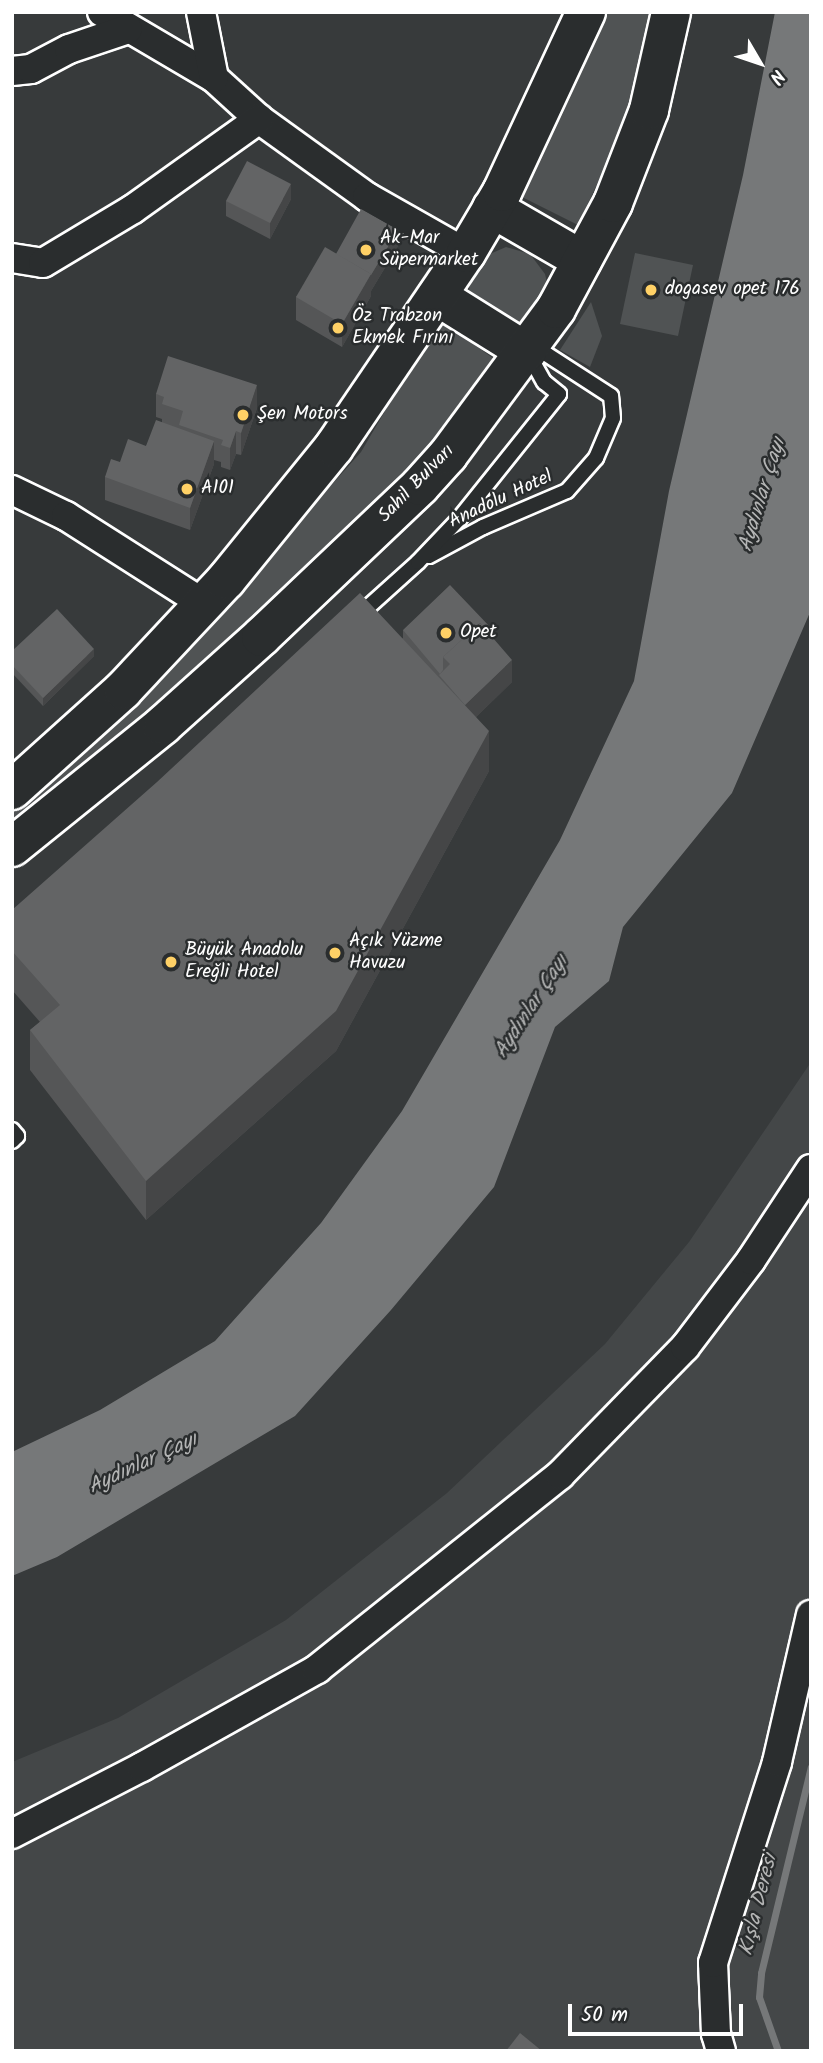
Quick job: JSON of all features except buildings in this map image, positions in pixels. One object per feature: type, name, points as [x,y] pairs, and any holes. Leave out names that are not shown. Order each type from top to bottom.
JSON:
[{"type":"highway","points":[[12,790],[123,690],[204,604],[334,447],[466,253],[492,208],[586,12]]},
{"type":"highway","name":"Sahil Bulvarı","points":[[12,847],[172,716],[261,638],[448,455],[527,352],[556,309],[613,203],[649,110],[671,12]]},
{"type":"highway","points":[[492,208],[582,260]]},
{"type":"highway","points":[[437,296],[527,352]]},
{"type":"street","points":[[102,12],[214,78],[259,119],[367,197],[466,253]]},
{"type":"street","points":[[201,12],[214,78]]},
{"type":"street","points":[[12,71],[31,69],[69,49],[128,29]]},
{"type":"street","points":[[12,258],[43,263],[133,209],[259,119]]},
{"type":"street","points":[[12,490],[66,516],[204,604]]},
{"type":"street","points":[[12,1834],[142,1767],[317,1669],[560,1475],[685,1348],[751,1260],[811,1169]]},
{"type":"street","points":[[720,2051],[716,2034],[713,1963],[777,1762],[811,1615]]},
{"type":"lane","name":"Anadolu Hotel","points":[[418,562],[482,527],[567,491],[596,458],[613,418],[611,396],[546,354],[527,352]]},
{"type":"lane","points":[[345,628],[418,562],[491,482],[559,394],[544,382],[527,352]]},
{"type":"lane","points":[[12,1130],[17,1136],[12,1141]]},
{"type":"shaded area","points":[[597,12],[655,12],[619,137],[578,225],[514,193]]},
{"type":"shaded area","points":[[506,247],[530,254],[545,274],[548,287],[529,320],[517,325],[473,305],[469,292],[470,279],[483,257]]},
{"type":"shaded area","points":[[635,253],[693,265],[678,336],[620,324]]},
{"type":"shaded area","points":[[591,302],[602,336],[590,367],[560,350]]},
{"type":"shaded area","points":[[439,319],[501,364],[354,529],[271,606],[58,789],[12,824],[12,804],[191,642],[361,452]]},
{"type":"shaded area","points":[[811,1062],[811,2051],[12,2051],[12,1762],[118,1718],[286,1620],[447,1493],[605,1344],[689,1242]]},
{"type":"water","name":"Aydınlar Çayı","points":[[775,12],[811,12],[811,610],[732,793],[623,927],[609,981],[555,1027],[494,1187],[391,1310],[295,1416],[57,1557],[12,1576],[12,1452],[100,1410],[215,1341],[321,1223],[402,1111],[560,840],[634,681],[669,491],[743,175]]},
{"type":"waterway","name":"Kışla Deresi","points":[[778,2051],[759,1997],[761,1973],[811,1767]]},
{"type":"place","name":"Ak-Mar Süpermarket","points":[[366,250]]},
{"type":"place","name":"dogasev opet 176","points":[[651,290]]},
{"type":"place","name":"Öz Trabzon Ekmek Fırını","points":[[338,328]]},
{"type":"place","name":"Şen Motors","points":[[243,415]]},
{"type":"place","name":"A101","points":[[187,489]]},
{"type":"place","name":"Opet","points":[[446,633]]},
{"type":"place","name":"Açık Yüzme Havuzu","points":[[335,953]]},
{"type":"place","name":"Büyük Anadolu Ereğli Hotel","points":[[171,962]]}]
